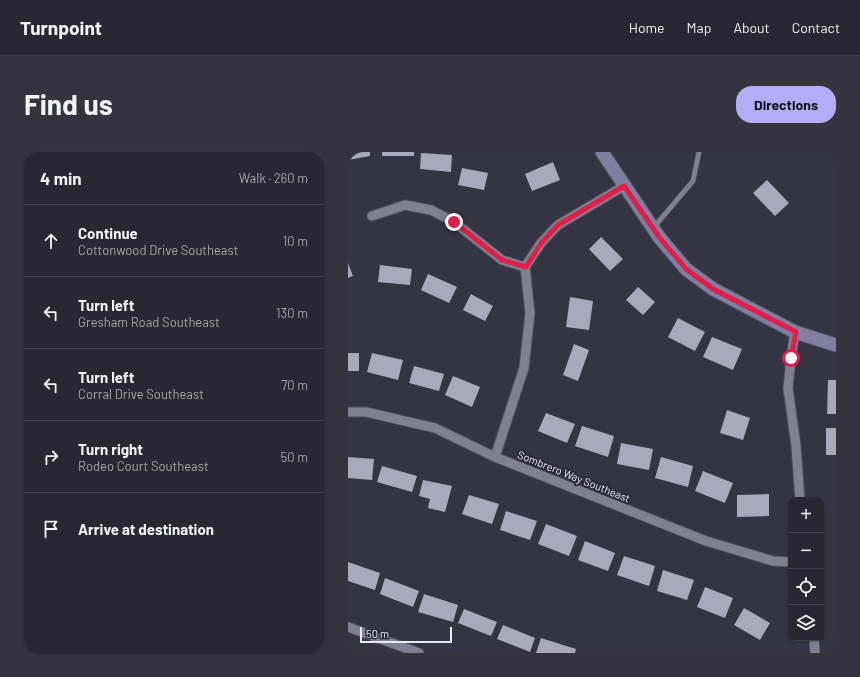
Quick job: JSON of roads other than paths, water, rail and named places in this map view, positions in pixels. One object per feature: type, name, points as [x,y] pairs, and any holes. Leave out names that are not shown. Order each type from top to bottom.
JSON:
[{"type":"street","points":[[602,152],[653,228],[686,269],[713,289],[796,332],[836,345]]},
{"type":"street","points":[[495,457],[524,368],[530,313],[526,267],[541,243],[558,225],[624,186]]},
{"type":"street","points":[[372,216],[405,205],[431,210],[454,222],[502,260],[526,267]]},
{"type":"street","points":[[796,332],[791,358],[788,388],[796,446],[800,497]]},
{"type":"street","name":"Sombrero Way Southeast","points":[[348,412],[366,412],[435,428],[495,457],[706,541],[773,561],[788,562]]},
{"type":"street","points":[[348,627],[419,653]]},
{"type":"street","points":[[814,641],[815,653]]},
{"type":"lane","points":[[653,228],[693,181],[699,152]]}]
